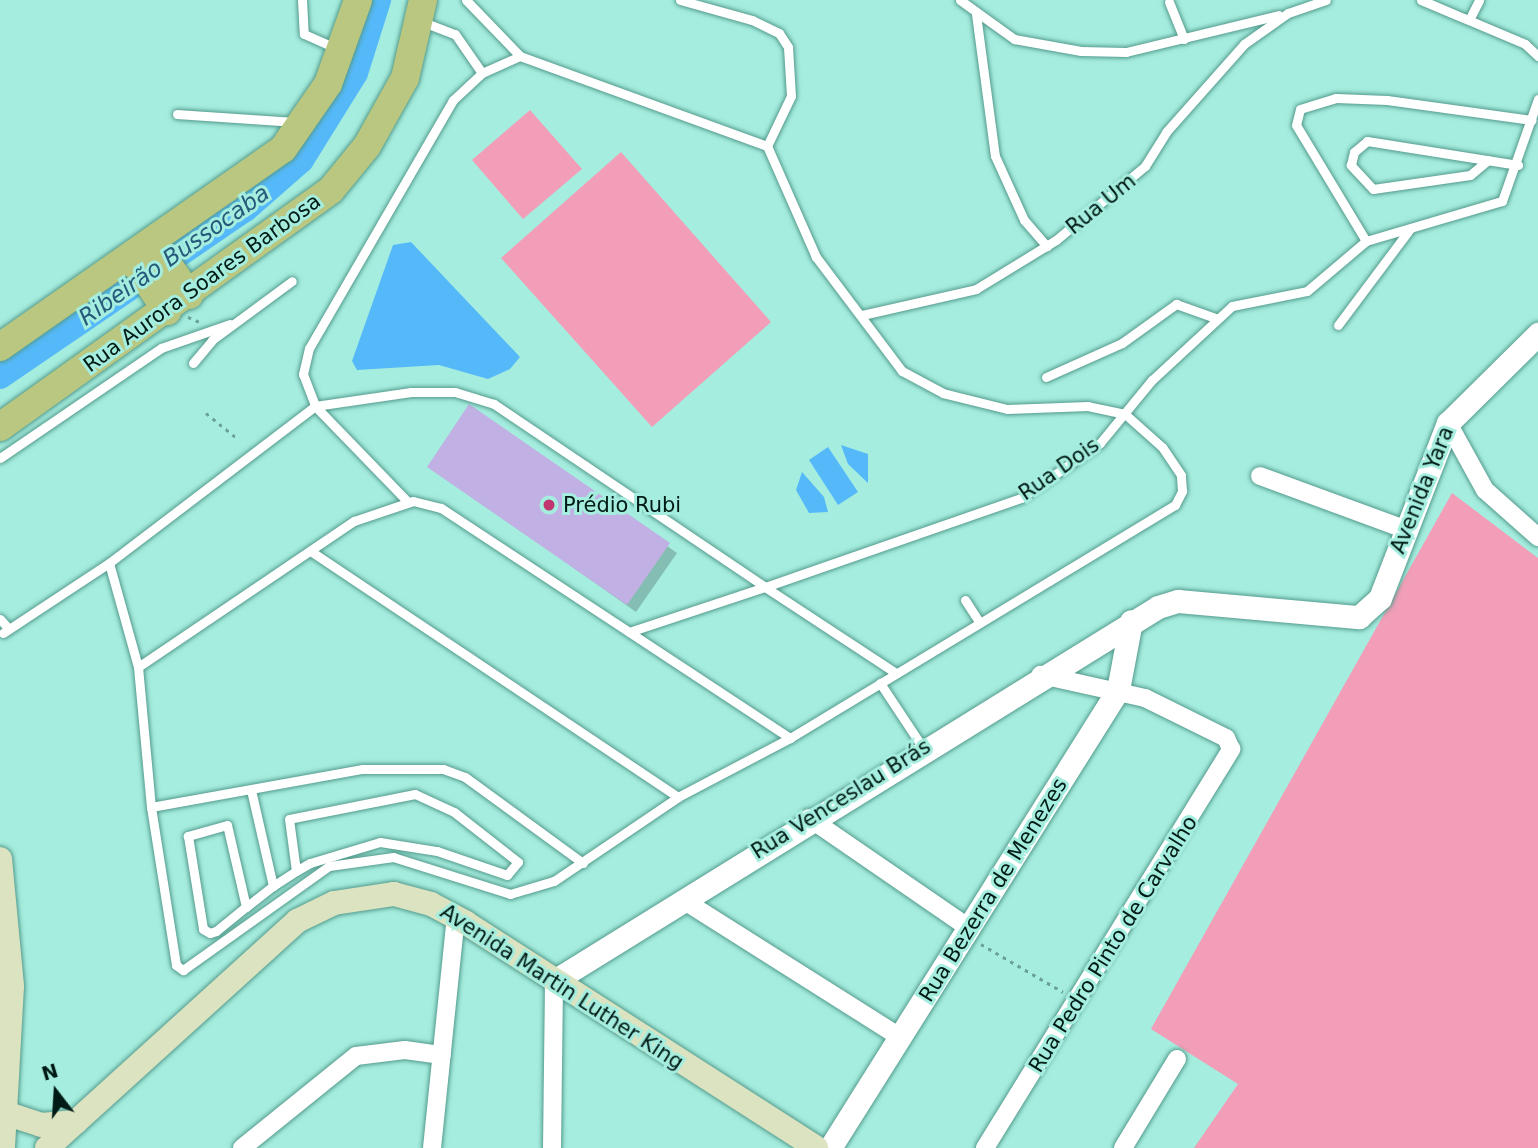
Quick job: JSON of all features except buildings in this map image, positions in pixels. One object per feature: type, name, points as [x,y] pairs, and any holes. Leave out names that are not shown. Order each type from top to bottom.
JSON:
[{"type":"main road","points":[[0,347],[145,255],[253,175],[303,122],[345,51],[358,0]]},
{"type":"main road","name":"Rua Aurora Soares Barbosa","points":[[0,427],[181,305],[296,220],[343,176],[405,78],[422,11]]},
{"type":"main road","points":[[145,255],[181,305]]},
{"type":"main road","points":[[0,859],[12,986],[8,1114],[3,1148]]},
{"type":"main road","name":"Avenida Martin Luther King","points":[[47,1148],[279,934],[315,909],[394,894],[456,917],[816,1148]]},
{"type":"main road","points":[[8,1114],[41,1125],[76,1122]]},
{"type":"street","name":"Avenida Yara","points":[[1380,598],[1448,423],[1466,397],[1538,334]]},
{"type":"street","points":[[1448,423],[1485,490],[1538,537]]},
{"type":"street","points":[[1260,477],[1407,530]]},
{"type":"street","name":"Rua Venceslau Brás","points":[[554,981],[809,818],[1040,674],[1131,621],[1178,601],[1351,619],[1380,598]]},
{"type":"street","name":"Rua Bezerra de Menezes","points":[[830,1148],[1118,690],[1131,621]]},
{"type":"street","points":[[1040,674],[1118,690]]},
{"type":"street","name":"Rua Pedro Pinto de Carvalho","points":[[985,1148],[1231,755],[1226,738],[1118,690]]},
{"type":"street","points":[[809,818],[967,932]]},
{"type":"street","points":[[683,900],[900,1037]]},
{"type":"street","points":[[432,1148],[456,917]]},
{"type":"street","points":[[552,1148],[554,981]]},
{"type":"street","points":[[242,1148],[356,1056],[405,1050],[442,1055]]},
{"type":"street","points":[[1123,1148],[1177,1059]]},
{"type":"lane","points":[[302,0],[304,34],[345,51]]},
{"type":"lane","points":[[109,563],[138,667],[151,807],[176,965],[183,970],[329,866],[393,857],[510,894],[554,881],[678,797],[790,737],[1175,505],[1181,475],[1162,447],[1125,414],[1096,406],[1007,410],[943,393],[902,371],[816,257],[767,146],[520,56],[466,0]]},
{"type":"lane","points":[[680,0],[752,20],[779,33],[788,47],[791,96],[767,146]]},
{"type":"lane","points":[[960,0],[1014,39],[1081,51],[1126,52],[1288,13]]},
{"type":"lane","name":"Rua Um","points":[[862,315],[976,289],[1047,246],[1118,194],[1218,69],[1288,13],[1326,0]]},
{"type":"lane","points":[[1421,0],[1525,44],[1538,57]]},
{"type":"lane","points":[[1469,20],[1479,0]]},
{"type":"lane","points":[[1169,2],[1184,39]]},
{"type":"lane","points":[[422,11],[454,34],[482,73]]},
{"type":"lane","points":[[976,14],[995,156],[1024,220],[1047,246]]},
{"type":"lane","points":[[407,501],[315,406],[303,374],[309,348],[453,100],[482,73],[520,56]]},
{"type":"lane","points":[[1366,242],[1296,125],[1300,109],[1336,98],[1387,100],[1532,120]]},
{"type":"lane","name":"Rua Dois","points":[[629,632],[1021,498],[1100,443],[1215,318],[1245,300],[1321,285],[1366,242],[1494,206],[1511,188],[1538,99]]},
{"type":"lane","points":[[177,114],[303,122]]},
{"type":"lane","points":[[1488,160],[1470,176],[1373,189],[1351,165],[1354,152],[1367,141],[1518,164]]},
{"type":"lane","points":[[1338,325],[1409,230]]},
{"type":"lane","points":[[193,363],[230,324],[292,282]]},
{"type":"lane","points":[[1046,377],[1122,343],[1175,303],[1215,318]]},
{"type":"lane","points":[[0,458],[161,348],[230,324]]},
{"type":"lane","points":[[0,619],[6,631],[109,563],[315,406],[411,391],[455,392],[494,404],[896,673]]},
{"type":"lane","points":[[138,667],[312,552],[354,521],[407,501],[441,508],[790,737]]},
{"type":"lane","points":[[312,552],[678,797]]},
{"type":"lane","points":[[965,600],[980,622]]},
{"type":"lane","points":[[880,683],[923,748]]},
{"type":"lane","points":[[151,807],[363,769],[443,769],[465,778],[583,863]]},
{"type":"lane","points":[[251,790],[273,886]]},
{"type":"lane","points":[[246,907],[230,830],[217,825],[191,831],[203,929],[216,931],[296,871],[380,842],[437,851],[507,875],[518,862],[454,812],[415,794],[289,819],[296,871]]},
{"type":"path","points":[[206,413],[237,438]]},
{"type":"path","points":[[967,932],[1077,1000]]},
{"type":"shaded area","points":[[530,110],[582,169],[523,219],[472,160]]},
{"type":"shaded area","points":[[621,152],[771,322],[652,427],[501,258]]},
{"type":"shaded area","points":[[1452,493],[1538,558],[1538,1148],[1194,1148],[1238,1084],[1151,1029]]},
{"type":"water","points":[[411,242],[520,357],[510,369],[488,379],[439,365],[357,370],[352,361],[393,245]]},
{"type":"water","points":[[841,445],[868,454],[868,483],[848,464]]},
{"type":"water","points":[[828,447],[858,492],[838,505],[809,460]]},
{"type":"water","points":[[802,472],[824,497],[828,512],[809,513],[796,490]]},
{"type":"waterway","name":"Ribeirão Bussocaba","points":[[0,376],[245,209],[301,160],[355,73],[378,0]]},
{"type":"place","name":"Prédio Rubi","points":[[549,505]]}]
